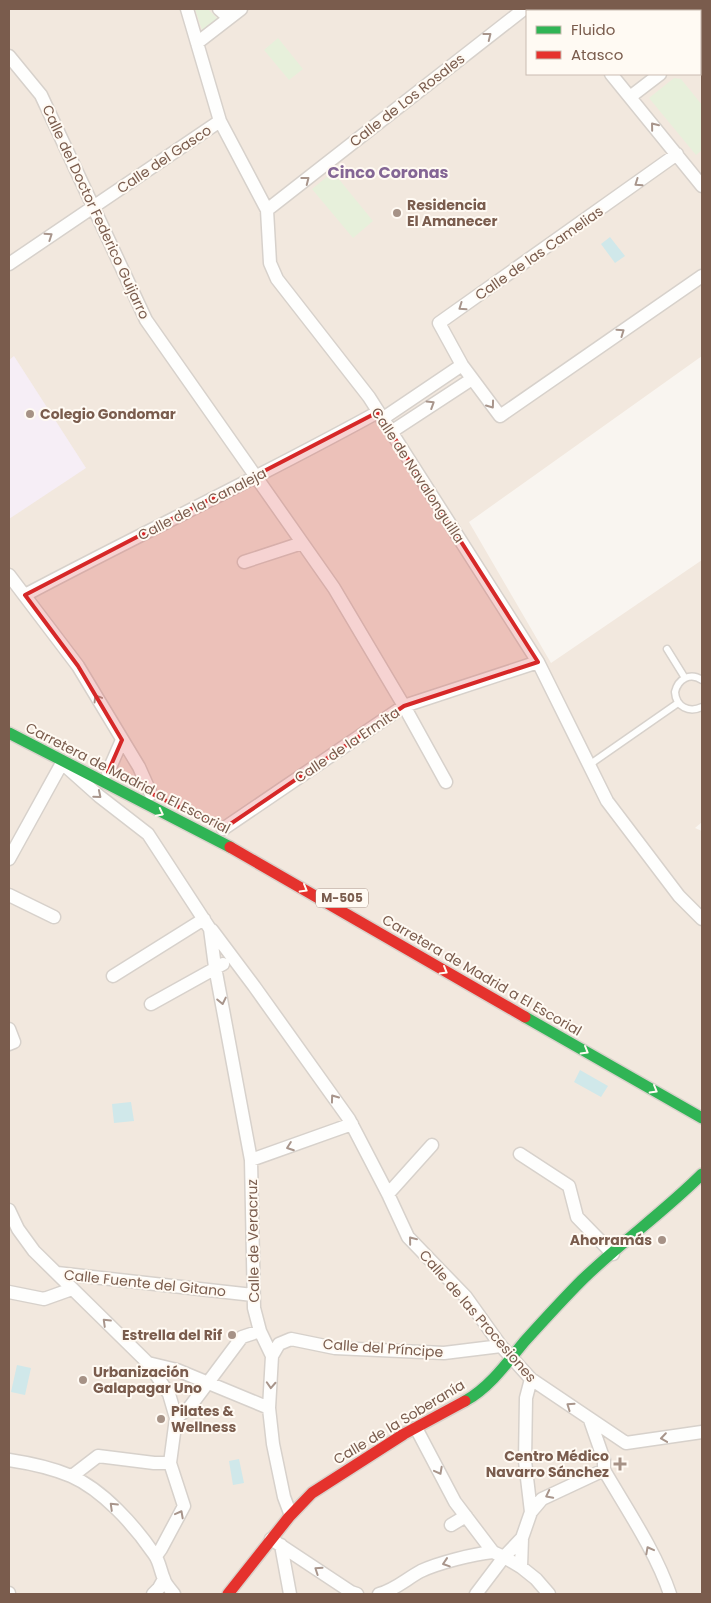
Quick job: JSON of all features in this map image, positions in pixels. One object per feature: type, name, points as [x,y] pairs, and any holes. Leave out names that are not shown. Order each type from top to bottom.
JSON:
[{"type":"main road","name":"Carretera de Madrid a El Escorial","points":[[9,720],[66,752],[190,813]]},
{"type":"main road","name":"Carretera de Madrid a El Escorial","points":[[9,733],[62,763],[249,857],[701,1119]]},
{"type":"main road","name":"Calle de la Soberanía","points":[[228,1594],[276,1542],[290,1512],[312,1493],[416,1428],[468,1399],[498,1372],[582,1280],[702,1174]]},
{"type":"main road","name":"Calle de la Soberanía","points":[[679,1196],[702,1188]]},
{"type":"street","name":"Calle de Navalonguilla","points":[[187,9],[220,122],[267,210],[270,263],[276,279],[369,397],[538,662],[607,801],[679,896],[702,919]]},
{"type":"street","points":[[219,9],[229,18]]},
{"type":"street","points":[[197,44],[241,9]]},
{"type":"street","name":"Calle de Los Rosales","points":[[267,210],[524,9]]},
{"type":"street","name":"Calle del Doctor Federico Guijarro","points":[[9,56],[41,95],[146,320],[334,588],[404,706],[446,782]]},
{"type":"street","points":[[612,75],[678,154],[702,186]]},
{"type":"street","points":[[630,97],[659,75]]},
{"type":"street","name":"Calle del Gasco","points":[[9,264],[220,122]]},
{"type":"street","name":"Calle de las Camelias","points":[[678,154],[439,324],[462,365],[500,416],[702,276]]},
{"type":"street","points":[[380,415],[462,365]]},
{"type":"street","points":[[391,432],[472,378]]},
{"type":"street","name":"Calle de la Canaleja","points":[[25,595],[256,476],[380,415]]},
{"type":"street","points":[[244,562],[302,543]]},
{"type":"street","points":[[9,575],[78,666],[139,767],[150,794]]},
{"type":"street","name":"Calle de la Ermita","points":[[223,829],[404,706],[538,662]]},
{"type":"street","points":[[108,772],[122,740]]},
{"type":"street","points":[[9,859],[62,763]]},
{"type":"street","name":"Calle de Veracruz","points":[[62,763],[99,796],[148,834],[207,924],[235,962]]},
{"type":"street","points":[[9,896],[54,917]]},
{"type":"street","points":[[113,976],[207,924]]},
{"type":"street","name":"Calle de Veracruz","points":[[207,924],[251,1160],[253,1294],[260,1331],[272,1356],[269,1408],[272,1444],[284,1497],[290,1512]]},
{"type":"street","points":[[151,1004],[215,967],[235,962]]},
{"type":"street","name":"Calle de las Procesiones","points":[[235,962],[352,1124],[408,1237],[466,1297],[502,1346],[530,1379],[626,1443],[702,1432]]},
{"type":"street","points":[[9,1044],[14,1042],[10,1029]]},
{"type":"street","points":[[251,1160],[352,1124]]},
{"type":"street","points":[[388,1194],[432,1145]]},
{"type":"street","points":[[520,1154],[569,1186],[577,1217],[613,1254]]},
{"type":"street","name":"Calle Fuente del Gitano","points":[[9,1210],[18,1229],[34,1251],[57,1273],[253,1294]]},
{"type":"street","points":[[12,1242],[18,1229]]},
{"type":"street","points":[[44,1300],[52,1288],[57,1273],[148,1363],[168,1394],[176,1418],[170,1463],[184,1506],[162,1549],[156,1556]]},
{"type":"street","points":[[9,1292],[44,1300],[72,1289]]},
{"type":"street","points":[[176,1418],[189,1408],[242,1337],[260,1331]]},
{"type":"street","name":"Calle del Príncipe","points":[[272,1356],[279,1344],[291,1339],[335,1348],[444,1353],[502,1346]]},
{"type":"street","points":[[148,1363],[178,1370],[269,1408]]},
{"type":"street","points":[[530,1379],[526,1398],[525,1461],[531,1512]]},
{"type":"street","points":[[590,1420],[604,1460],[604,1470],[666,1581],[670,1594]]},
{"type":"street","points":[[416,1428],[455,1502],[466,1516],[499,1555],[536,1579],[548,1593]]},
{"type":"street","points":[[72,1476],[98,1456],[154,1463],[170,1463]]},
{"type":"street","points":[[9,1460],[24,1462],[72,1476],[90,1487],[111,1504],[142,1537],[156,1556],[162,1568],[164,1579],[174,1594]]},
{"type":"street","points":[[521,1568],[522,1538],[531,1512],[542,1499],[604,1470]]},
{"type":"street","points":[[451,1525],[466,1516]]},
{"type":"street","points":[[476,1594],[499,1555],[522,1538]]},
{"type":"street","points":[[276,1542],[290,1594]]},
{"type":"street","points":[[276,1542],[351,1592],[357,1594]]},
{"type":"street","points":[[379,1594],[388,1592],[421,1571],[476,1554],[499,1555]]},
{"type":"street","points":[[154,1594],[164,1579]]},
{"type":"lane","points":[[667,649],[685,678]]},
{"type":"lane","points":[[702,680],[692,676],[685,678],[680,681],[675,692],[678,703],[683,708],[696,710],[702,707]]},
{"type":"lane","points":[[589,765],[678,703]]},
{"type":"highlighted area","points":[[378,412],[538,662],[404,706],[223,829],[108,772],[122,740],[78,666],[25,595]]},
{"type":"shaded area","points":[[9,9],[702,9],[702,356],[469,522],[551,663],[702,560],[702,822],[695,828],[702,831],[702,1594],[9,1594]]},
{"type":"shaded area","name":"Colegio Gondomar","points":[[14,356],[86,468],[9,519],[9,360]]},
{"type":"green space","points":[[195,9],[208,9],[219,20],[203,33]]},
{"type":"green space","points":[[278,38],[303,69],[289,80],[264,50]]},
{"type":"green space","points":[[674,78],[681,79],[702,105],[702,150],[696,155],[649,98]]},
{"type":"green space","points":[[333,172],[373,221],[353,238],[312,189]]},
{"type":"water","points":[[610,237],[625,256],[615,263],[601,244]]},
{"type":"water","points":[[580,1070],[608,1086],[601,1097],[574,1082]]},
{"type":"water","points":[[131,1102],[134,1121],[114,1123],[112,1104]]},
{"type":"water","points":[[17,1365],[31,1368],[25,1395],[11,1392]]},
{"type":"water","points":[[239,1459],[244,1483],[233,1485],[229,1461]]},
{"type":"traffic: fast","points":[[9,733],[230,847]]},
{"type":"traffic: fast","points":[[525,1017],[702,1118]]},
{"type":"traffic: fast","points":[[465,1401],[490,1382],[524,1342],[582,1280],[702,1174]]},
{"type":"traffic: jam","points":[[230,847],[525,1017]]},
{"type":"traffic: jam","points":[[228,1594],[289,1517],[312,1493],[404,1434],[465,1401]]},
{"type":"place","name":"Residencia El Amanecer","points":[[397,213]]},
{"type":"place","name":"Colegio Gondomar","points":[[30,414]]},
{"type":"place","name":"Ahorramás","points":[[662,1240]]},
{"type":"place","name":"Estrella del Rif","points":[[232,1335]]},
{"type":"place","name":"Urbanización Galapagar Uno","points":[[83,1380]]},
{"type":"place","name":"Pilates & Wellness","points":[[161,1419]]},
{"type":"place","name":"Centro Médico Navarro Sánchez","points":[[620,1464]]},
{"type":"district","name":"Cinco Coronas","points":[[388,172]]}]
